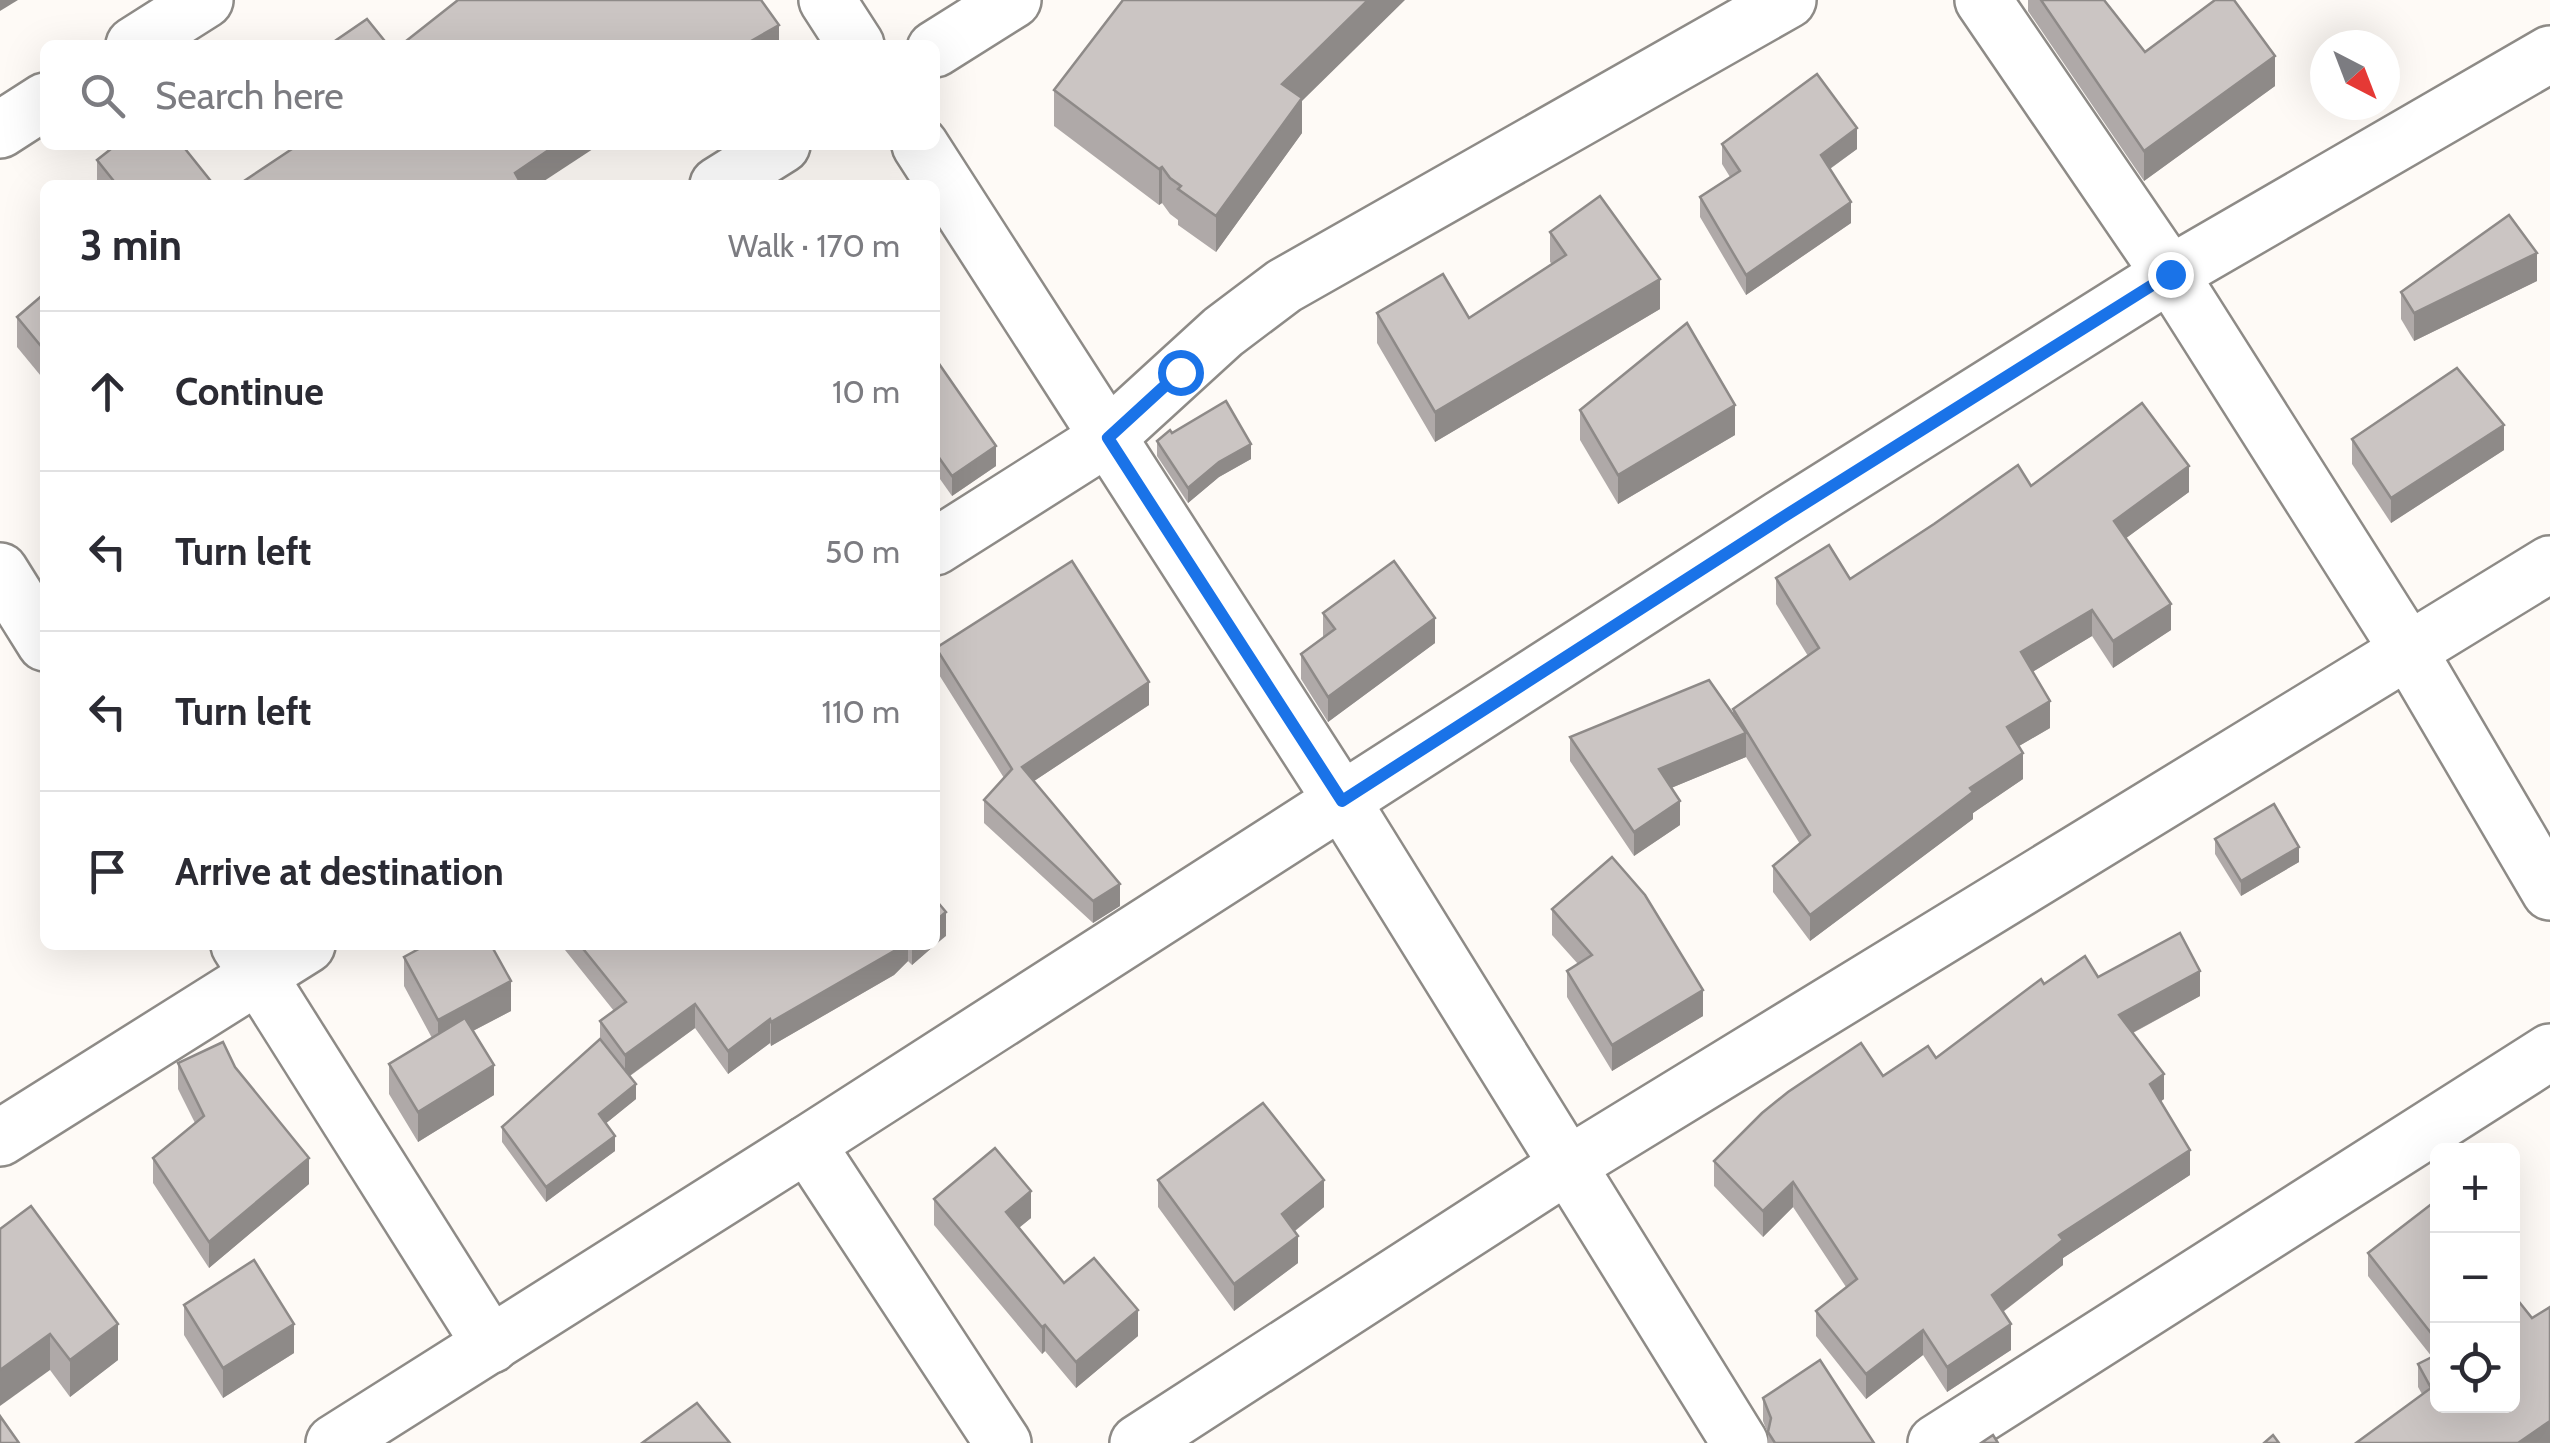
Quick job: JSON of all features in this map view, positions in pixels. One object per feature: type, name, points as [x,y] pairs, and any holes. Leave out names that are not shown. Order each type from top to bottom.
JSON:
[{"type":"street","points":[[142,40],[204,0]]},
{"type":"street","points":[[826,0],[853,40]]},
{"type":"street","points":[[940,46],[1012,0]]},
{"type":"street","points":[[940,544],[1108,438],[1222,332],[1284,286],[1788,0]]},
{"type":"street","points":[[1983,0],[2170,274],[2408,650],[2550,892]]},
{"type":"street","points":[[334,1443],[2170,274],[2550,54]]},
{"type":"street","points":[[0,130],[40,104]]},
{"type":"street","points":[[726,180],[774,150]]},
{"type":"street","points":[[923,150],[1342,801],[1740,1443]]},
{"type":"street","points":[[1138,1443],[1568,1165],[2550,564]]},
{"type":"street","points":[[0,570],[30,626]]},
{"type":"street","points":[[0,1138],[249,960],[288,950]]},
{"type":"street","points":[[249,960],[491,1345]]},
{"type":"street","points":[[1936,1443],[2550,1052]]},
{"type":"street","points":[[806,1144],[1004,1443]]},
{"type":"building","points":[[458,0],[761,0],[779,25],[753,40],[407,40]]},
{"type":"building","points":[[1123,0],[1368,0],[1282,84],[1302,98],[1216,216],[1178,189],[1181,186],[1162,167],[1159,169],[1054,90]]},
{"type":"building","points":[[2041,0],[2104,0],[2145,52],[2215,0],[2234,0],[2275,56],[2144,151]]},
{"type":"building","points":[[367,19],[384,40],[336,40]]},
{"type":"building","points":[[1817,74],[1857,128],[1821,155],[1851,202],[1746,275],[1700,197],[1740,171],[1722,144]]},
{"type":"building","points":[[110,150],[186,150],[210,180],[113,180],[97,160]]},
{"type":"building","points":[[290,150],[549,150],[515,173],[519,180],[246,180]]},
{"type":"building","points":[[1600,196],[1660,279],[1435,412],[1377,313],[1443,274],[1469,318],[1566,255],[1550,232]]},
{"type":"building","points":[[2509,215],[2537,253],[2414,313],[2401,292]]},
{"type":"building","points":[[40,297],[40,345],[17,317]]},
{"type":"building","points":[[1687,323],[1735,405],[1618,475],[1580,410]]},
{"type":"building","points":[[940,365],[996,446],[952,476],[940,459]]},
{"type":"building","points":[[2457,368],[2504,425],[2391,498],[2352,439]]},
{"type":"building","points":[[1226,401],[1251,444],[1219,462],[1188,488],[1157,441]]},
{"type":"building","points":[[2142,403],[2189,466],[2114,521],[2171,604],[2113,641],[2092,610],[2021,652],[2050,701],[2007,727],[2023,753],[1970,788],[1973,792],[1810,915],[1773,866],[1810,835],[1733,709],[1819,648],[1776,578],[1829,545],[1850,579],[2018,465],[2031,486]]},
{"type":"building","points":[[1072,561],[1149,682],[1022,767],[1120,884],[1093,901],[984,800],[1012,769],[940,654],[940,645]]},
{"type":"building","points":[[1394,561],[1435,618],[1328,697],[1301,654],[1335,629],[1323,613]]},
{"type":"building","points":[[1709,680],[1746,733],[1659,769],[1680,801],[1634,832],[1570,737]]},
{"type":"building","points":[[2274,804],[2299,847],[2241,881],[2215,839]]},
{"type":"building","points":[[1612,857],[1645,895],[1703,990],[1612,1045],[1567,971],[1592,955],[1552,909]]},
{"type":"building","points":[[2180,933],[2200,971],[2119,1015],[2164,1074],[2150,1084],[2190,1150],[2059,1235],[2063,1240],[1992,1295],[2011,1324],[1947,1367],[1923,1330],[1866,1374],[1816,1311],[1857,1279],[1793,1182],[1763,1211],[1714,1161],[1788,1092],[1861,1043],[1883,1076],[1928,1046],[1936,1058],[2041,979],[2044,984],[2085,956],[2098,977]]},
{"type":"building","points":[[417,950],[494,950],[511,981],[438,1020],[404,957]]},
{"type":"building","points":[[584,950],[895,950],[771,1022],[770,1019],[728,1051],[695,1004],[625,1055],[600,1021],[626,1002]]},
{"type":"building","points":[[465,1018],[494,1065],[418,1112],[389,1064]]},
{"type":"building","points":[[600,1039],[636,1084],[599,1114],[615,1136],[546,1187],[502,1127]]},
{"type":"building","points":[[223,1042],[235,1067],[309,1158],[209,1242],[153,1158],[204,1116],[178,1063]]},
{"type":"building","points":[[1263,1103],[1324,1180],[1282,1214],[1298,1236],[1234,1284],[1158,1180]]},
{"type":"building","points":[[995,1148],[1031,1191],[1006,1212],[1064,1283],[1094,1258],[1138,1310],[1076,1362],[934,1199]]},
{"type":"building","points":[[2430,1205],[2430,1332],[2368,1253]]},
{"type":"building","points":[[31,1206],[118,1324],[70,1360],[50,1334],[0,1370],[0,1229]]},
{"type":"building","points":[[254,1260],[294,1324],[223,1368],[184,1305]]},
{"type":"building","points":[[2520,1303],[2532,1318],[2550,1307],[2550,1421],[2518,1443],[2356,1443],[2430,1389],[2430,1413],[2520,1413]]},
{"type":"building","points":[[2430,1358],[2430,1386],[2418,1364]]},
{"type":"building","points":[[1820,1360],[1874,1443],[1775,1443],[1768,1432],[1771,1418],[1763,1398]]},
{"type":"building","points":[[697,1403],[730,1443],[642,1443]]},
{"type":"building","points":[[0,1416],[19,1443],[0,1443]]},
{"type":"building","points":[[1993,1435],[1998,1443],[1981,1443]]},
{"type":"route","points":[[1180,372],[1108,438],[1342,801],[2170,274]]}]
